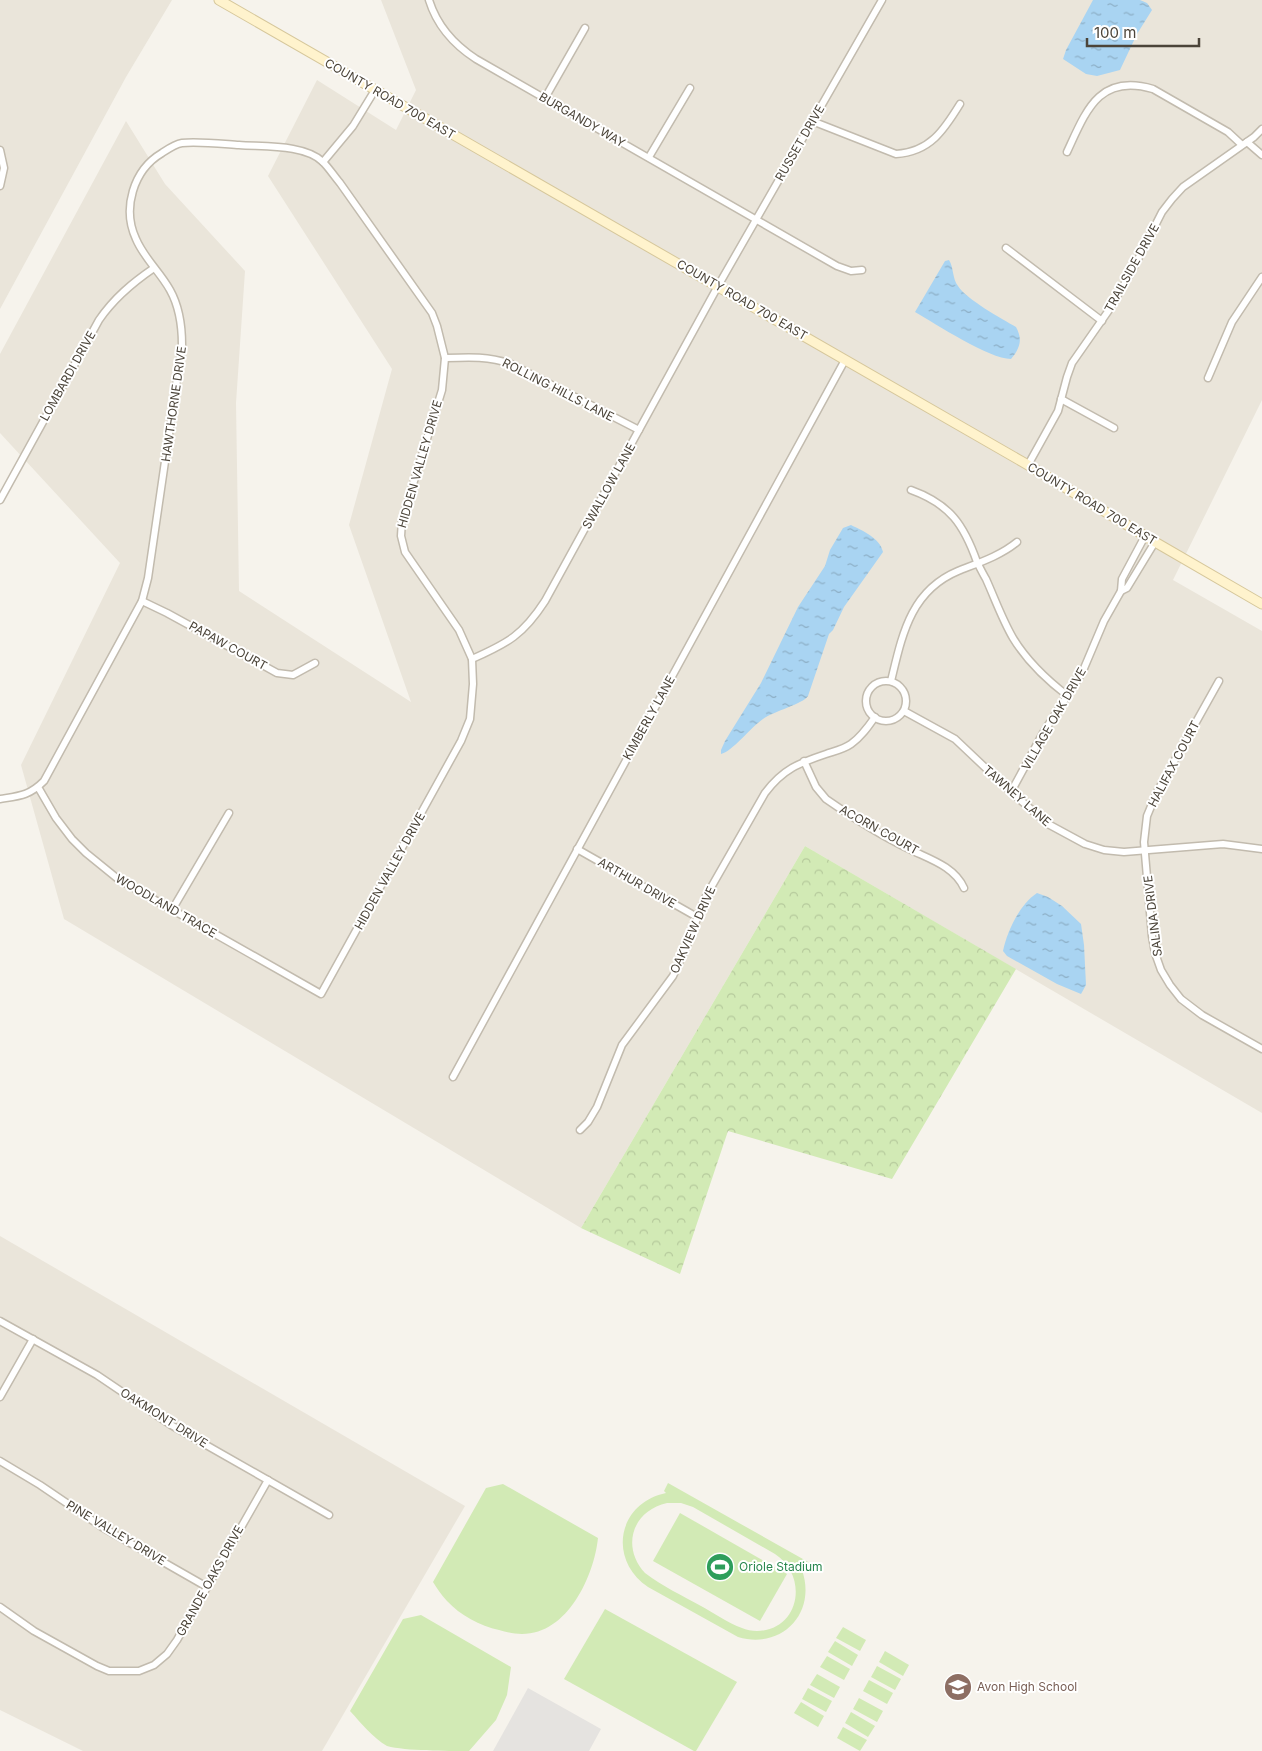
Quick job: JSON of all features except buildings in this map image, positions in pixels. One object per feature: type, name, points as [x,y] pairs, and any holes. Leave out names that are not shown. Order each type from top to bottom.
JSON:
[{"type":"main road","name":"COUNTY ROAD 700 EAST","points":[[219,0],[1028,465],[1262,604]]},
{"type":"street","name":"BURGANDY WAY","points":[[429,0],[438,22],[461,49],[837,266],[851,271],[862,270]]},
{"type":"street","name":"RUSSET DRIVE","points":[[718,286],[882,0]]},
{"type":"street","points":[[545,98],[585,28]]},
{"type":"street","points":[[1067,152],[1092,103],[1113,88],[1125,85],[1139,85],[1153,89],[1262,154]]},
{"type":"street","points":[[649,157],[690,88]]},
{"type":"street","points":[[323,162],[353,126],[374,90]]},
{"type":"street","points":[[812,121],[896,154],[909,153],[920,149],[932,141],[960,104]]},
{"type":"street","name":"TRAILSIDE DRIVE","points":[[1028,465],[1058,411],[1072,363],[1102,321],[1132,272],[1162,212],[1183,187],[1245,144],[1262,129]]},
{"type":"street","name":"HAWTHORNE DRIVE","points":[[38,787],[52,768],[142,602],[148,578],[182,344],[180,322],[170,290],[138,245],[132,231],[130,206],[136,181],[146,166],[158,154],[182,143],[236,144],[299,150],[323,162]]},
{"type":"street","points":[[0,150],[4,168],[0,186]]},
{"type":"street","name":"HIDDEN VALLEY DRIVE","points":[[323,162],[432,313],[437,326],[445,358],[442,390],[402,520],[401,536],[405,552],[459,630],[472,659],[473,684],[470,718],[461,741],[340,960]]},
{"type":"street","points":[[1006,248],[1102,321]]},
{"type":"street","name":"LOMBARDI DRIVE","points":[[0,500],[99,320],[118,296],[154,268]]},
{"type":"street","points":[[1208,378],[1232,322],[1262,277]]},
{"type":"street","name":"SWALLOW LANE","points":[[472,659],[504,645],[526,627],[537,613],[718,286]]},
{"type":"street","name":"ROLLING HILLS LANE","points":[[445,358],[477,356],[500,360],[639,430]]},
{"type":"street","name":"KIMBERLY LANE","points":[[453,1076],[845,360]]},
{"type":"street","points":[[1061,399],[1114,428]]},
{"type":"street","points":[[911,490],[929,498],[947,510],[969,539],[1000,612],[1022,652],[1045,678],[1068,696]]},
{"type":"street","name":"VILLAGE OAK DRIVE","points":[[1011,792],[1043,733],[1082,673],[1104,621],[1121,590],[1122,579],[1145,536]]},
{"type":"street","points":[[890,682],[908,622],[924,595],[944,578],[1003,552],[1017,542]]},
{"type":"street","name":"VILLAGE OAK DRIVE","points":[[1121,590],[1127,588],[1155,542]]},
{"type":"street","name":"PAPAW COURT","points":[[142,602],[167,612],[277,673],[293,675],[315,663]]},
{"type":"street","name":"HALIFAX COURT","points":[[1144,851],[1146,825],[1153,800],[1219,681]]},
{"type":"street","points":[[890,682],[896,684],[904,693],[906,705],[904,711],[894,720],[887,721],[874,717],[867,706],[868,693],[878,683],[890,682]]},
{"type":"street","name":"TAWNEY LANE","points":[[904,711],[955,739],[1048,824],[1085,844],[1114,852],[1223,844],[1262,849]]},
{"type":"street","name":"OAKVIEW DRIVE","points":[[580,1130],[588,1122],[597,1107],[622,1045],[664,990],[677,968],[713,883],[765,793],[788,769],[851,744],[874,717]]},
{"type":"street","name":"ACORN COURT","points":[[804,762],[816,787],[826,799],[909,849],[944,866],[964,888]]},
{"type":"street","points":[[0,799],[25,795],[38,787]]},
{"type":"street","name":"WOODLAND TRACE","points":[[38,787],[56,818],[72,839],[86,853],[118,879],[172,910],[321,994],[340,960]]},
{"type":"street","points":[[172,910],[229,813]]},
{"type":"street","name":"ARTHUR DRIVE","points":[[577,850],[697,917]]},
{"type":"street","name":"SALINA DRIVE","points":[[1144,851],[1154,944],[1158,962],[1165,978],[1175,992],[1195,1010],[1262,1049]]},
{"type":"street","name":"OAKMONT DRIVE","points":[[0,1320],[97,1375],[170,1425],[329,1515]]},
{"type":"street","points":[[0,1397],[33,1339]]},
{"type":"street","name":"PINE VALLEY DRIVE","points":[[0,1461],[40,1485],[102,1527],[207,1587]]},
{"type":"street","name":"GRANDE OAKS DRIVE","points":[[0,1607],[34,1631],[109,1671],[139,1671],[154,1664],[167,1654],[177,1640],[268,1480]]},
{"type":"shaded area","points":[[0,0],[172,0],[126,77],[0,309]]},
{"type":"shaded area","points":[[381,0],[1262,0],[1262,400],[1173,580],[1262,631],[1262,1113],[805,846],[581,1228],[64,919],[21,765],[120,563],[0,433],[0,354],[126,121],[165,184],[245,271],[236,403],[239,591],[411,702],[349,525],[392,369],[268,176],[317,80],[396,130],[416,90]]},
{"type":"shaded area","points":[[0,1236],[465,1506],[322,1751],[83,1751],[0,1710]]},
{"type":"shaded area","points":[[528,1688],[601,1729],[589,1751],[493,1751]]},
{"type":"green space","points":[[805,846],[1016,969],[892,1179],[728,1131],[680,1274],[581,1228]]},
{"type":"green space","points":[[668,1483],[810,1563],[805,1571],[802,1570],[805,1600],[800,1614],[792,1625],[782,1633],[769,1638],[754,1640],[738,1637],[648,1587],[635,1575],[627,1562],[623,1548],[624,1533],[628,1520],[637,1508],[650,1499],[666,1493],[664,1491]],"holes":[[[667,1503],[681,1503],[693,1507],[775,1554],[786,1564],[793,1575],[796,1588],[791,1612],[783,1622],[772,1628],[757,1631],[744,1629],[726,1621],[645,1573],[633,1552],[632,1542],[638,1522],[655,1507]]]},
{"type":"green space","points":[[503,1484],[598,1538],[591,1569],[576,1600],[565,1614],[553,1624],[538,1631],[522,1634],[492,1628],[464,1615],[452,1606],[433,1582],[486,1488]]},
{"type":"green space","name":"Oriole Stadium","points":[[680,1513],[787,1574],[760,1621],[653,1561]]},
{"type":"green space","points":[[605,1609],[737,1682],[696,1751],[564,1679]]},
{"type":"green space","points":[[421,1615],[511,1667],[507,1695],[496,1720],[469,1751],[415,1750],[387,1746],[372,1735],[350,1711],[403,1619]]},
{"type":"green space","points":[[843,1627],[866,1640],[860,1651],[836,1638]]},
{"type":"green space","points":[[835,1641],[858,1655],[852,1666],[828,1652]]},
{"type":"green space","points":[[885,1651],[909,1665],[903,1676],[879,1662]]},
{"type":"green space","points":[[827,1656],[850,1669],[844,1680],[820,1667]]},
{"type":"green space","points":[[877,1666],[901,1679],[895,1690],[871,1677]]},
{"type":"green space","points":[[817,1674],[840,1687],[834,1698],[810,1685]]},
{"type":"green space","points":[[869,1680],[893,1693],[887,1704],[863,1691]]},
{"type":"green space","points":[[808,1688],[832,1701],[826,1712],[802,1699]]},
{"type":"green space","points":[[859,1698],[883,1711],[877,1722],[853,1709]]},
{"type":"green space","points":[[801,1702],[824,1716],[818,1727],[794,1713]]},
{"type":"green space","points":[[851,1712],[875,1726],[868,1737],[845,1723]]},
{"type":"green space","points":[[843,1727],[867,1740],[860,1751],[837,1738]]},
{"type":"water","points":[[1093,0],[1140,0],[1147,3],[1152,10],[1137,34],[1120,70],[1097,76],[1086,74],[1063,59]]},
{"type":"water","points":[[949,260],[956,283],[968,297],[1016,327],[1020,344],[1011,359],[976,347],[915,312],[945,261]]},
{"type":"water","points":[[851,525],[866,532],[875,539],[883,552],[844,607],[833,630],[829,634],[808,696],[800,702],[763,719],[731,749],[721,754],[725,741],[761,683],[798,607],[825,566],[830,550],[843,528]]},
{"type":"water","points":[[1037,893],[1048,897],[1062,906],[1081,924],[1086,985],[1081,994],[1057,984],[1007,956],[1003,951],[1015,919],[1025,904]]},
{"type":"place","name":"Oriole Stadium","points":[[720,1567]]},
{"type":"place","name":"Avon High School","points":[[958,1687]]}]
